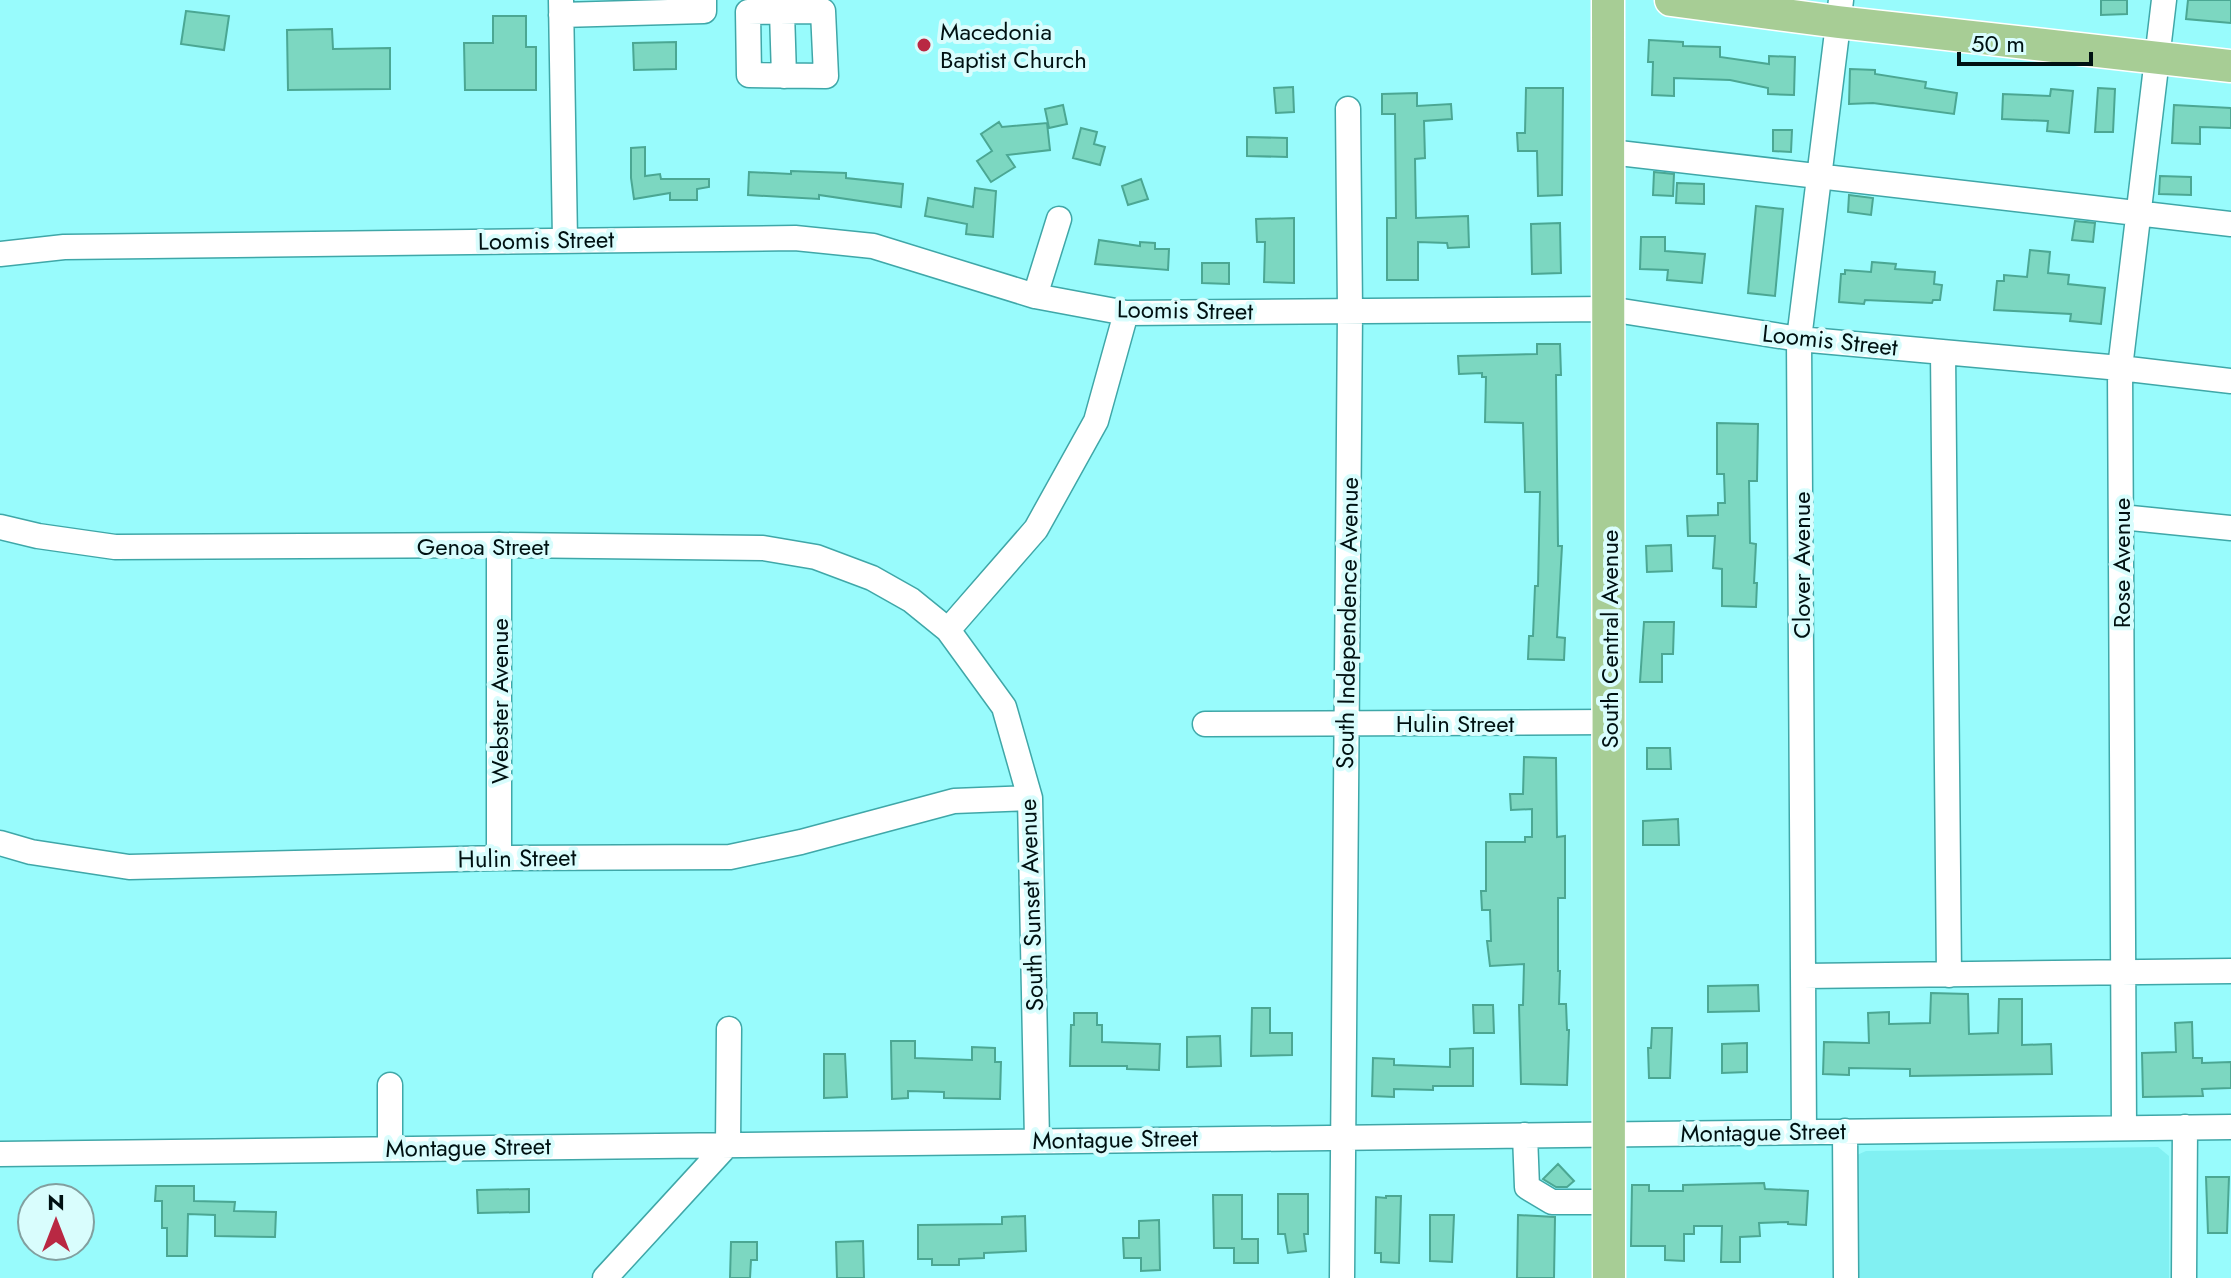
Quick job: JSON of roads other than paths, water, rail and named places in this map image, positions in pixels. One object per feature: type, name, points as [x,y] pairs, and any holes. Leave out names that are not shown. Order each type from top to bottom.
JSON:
[{"type":"main road","name":"South Central Avenue","points":[[1608,0],[1609,1278]]},
{"type":"main road","points":[[1671,0],[1839,11],[2157,59],[2231,66]]},
{"type":"street","points":[[565,240],[561,7],[704,11],[704,0]]},
{"type":"street","name":"Rose Avenue","points":[[2124,1128],[2120,368],[2164,0]]},
{"type":"street","points":[[814,6],[823,11],[826,76],[749,75],[748,12],[782,12],[814,6]]},
{"type":"street","name":"Clover Avenue","points":[[1804,1132],[1799,339],[1839,11]]},
{"type":"street","points":[[782,12],[784,76]]},
{"type":"street","name":"South Independence Avenue","points":[[1342,1278],[1350,311],[1348,109]]},
{"type":"street","points":[[1610,152],[2231,224]]},
{"type":"street","points":[[1035,296],[1059,219]]},
{"type":"street","name":"Loomis Street","points":[[0,254],[64,247],[795,238],[873,246],[1035,296],[1126,313],[1609,309],[1799,339],[2231,381]]},
{"type":"street","points":[[948,630],[1036,529],[1096,421],[1126,313]]},
{"type":"street","points":[[1943,352],[1949,975]]},
{"type":"street","points":[[2121,517],[2231,528]]},
{"type":"street","name":"Genoa Street","points":[[0,527],[115,547],[499,545],[763,548],[816,557],[872,578],[911,600],[948,630]]},
{"type":"street","name":"Webster Avenue","points":[[499,545],[499,858]]},
{"type":"street","name":"South Sunset Avenue","points":[[948,630],[1004,707],[1030,798],[1037,1140]]},
{"type":"street","name":"Hulin Street","points":[[1205,724],[1609,722]]},
{"type":"street","name":"Hulin Street","points":[[0,843],[31,852],[129,867],[499,858],[730,857],[801,842],[954,801],[1030,798]]},
{"type":"street","points":[[1803,976],[2231,971]]},
{"type":"street","points":[[605,1278],[728,1144],[729,1029]]},
{"type":"street","points":[[390,1085],[390,1148]]},
{"type":"street","points":[[2184,1278],[2185,1127]]},
{"type":"street","name":"Montague Street","points":[[0,1154],[2231,1127]]},
{"type":"street","points":[[1845,1131],[1846,1278]]},
{"type":"street","points":[[1525,1135],[1527,1187],[1552,1202],[1610,1202]]},
{"type":"place","name":"Macedonia Baptist Church","points":[[924,45]]}]
